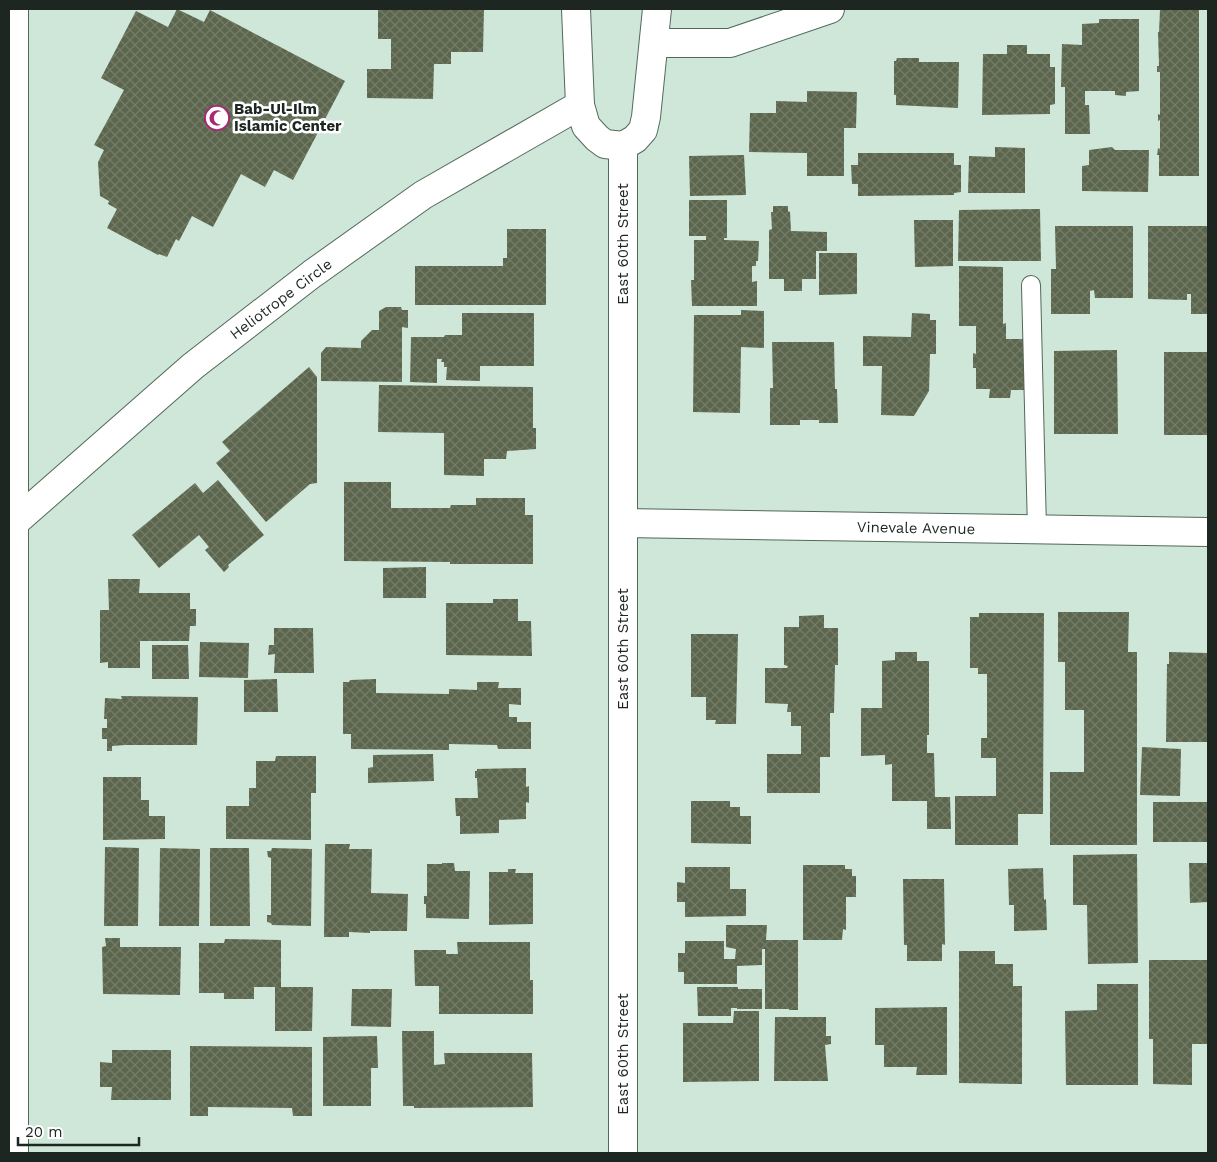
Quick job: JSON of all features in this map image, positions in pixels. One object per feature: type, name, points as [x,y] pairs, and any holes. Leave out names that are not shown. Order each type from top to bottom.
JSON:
[{"type":"street","points":[[14,9],[11,209],[14,1153]]},
{"type":"street","points":[[576,9],[580,104],[586,126],[596,138],[605,144],[623,146],[635,139],[643,130],[657,9]]},
{"type":"street","points":[[654,43],[730,43],[830,9]]},
{"type":"street","name":"Heliotrope Circle","points":[[12,526],[193,366],[312,274],[424,195],[580,104]]},
{"type":"street","name":"East 60th Street","points":[[623,146],[624,1153]]},
{"type":"street","name":"Vinevale Avenue","points":[[623,523],[1208,532]]},
{"type":"lane","points":[[1031,285],[1038,530]]},
{"type":"building","name":"Bab-Ul-Ilm Islamic Center","points":[[177,9],[204,22],[210,10],[345,81],[293,180],[274,170],[265,187],[241,174],[213,227],[192,216],[179,241],[176,239],[167,257],[158,255],[107,228],[117,209],[100,196],[98,162],[104,150],[94,145],[124,90],[101,78],[136,11],[168,27]]},
{"type":"building","points":[[378,9],[484,9],[483,52],[451,52],[451,64],[434,64],[433,99],[367,98],[367,69],[391,69],[391,39],[378,39]]},
{"type":"building","points":[[1199,9],[1199,176],[1159,176],[1159,155],[1157,155],[1158,148],[1160,149],[1160,120],[1158,121],[1158,114],[1160,115],[1160,72],[1157,72],[1157,66],[1159,66],[1158,32],[1160,10]]},
{"type":"building","points":[[1099,19],[1139,19],[1139,91],[1126,92],[1126,96],[1115,95],[1115,91],[1085,91],[1085,105],[1089,105],[1090,134],[1065,134],[1065,87],[1061,87],[1062,44],[1082,45],[1082,24],[1099,23]]},
{"type":"building","points":[[1007,45],[1027,45],[1027,54],[1050,54],[1050,67],[1055,67],[1055,104],[1050,105],[1050,114],[982,115],[983,54],[1007,54]]},
{"type":"building","points":[[897,58],[919,58],[919,62],[959,62],[958,108],[896,105],[896,95],[894,95],[894,61]]},
{"type":"building","points":[[807,91],[857,92],[856,128],[844,128],[844,176],[807,176],[807,153],[749,152],[750,113],[776,113],[776,101],[807,102]]},
{"type":"building","points":[[995,147],[1025,148],[1025,193],[968,193],[969,156],[995,157]]},
{"type":"building","points":[[1112,147],[1115,150],[1149,150],[1148,192],[1082,191],[1082,166],[1089,165],[1089,150]]},
{"type":"building","points":[[858,153],[954,153],[954,165],[961,165],[961,192],[954,193],[954,195],[858,196],[858,184],[852,184],[851,165],[858,165]]},
{"type":"building","points":[[744,155],[746,195],[690,196],[689,156]]},
{"type":"building","points":[[689,200],[727,200],[727,238],[724,238],[724,240],[759,241],[758,261],[756,261],[756,266],[752,266],[752,282],[757,281],[757,306],[692,306],[691,280],[694,280],[694,240],[706,240],[706,236],[689,236]]},
{"type":"building","points":[[773,206],[788,206],[791,231],[827,232],[827,251],[816,251],[816,279],[802,279],[802,291],[784,291],[784,279],[769,279],[769,230],[772,229],[771,212],[773,212]]},
{"type":"building","points":[[1040,209],[1041,261],[958,261],[959,210]]},
{"type":"building","points":[[914,220],[953,220],[953,266],[915,267]]},
{"type":"building","points":[[1055,226],[1133,226],[1133,298],[1095,298],[1094,290],[1090,291],[1090,314],[1051,314],[1051,269],[1056,269]]},
{"type":"building","points":[[1148,226],[1208,226],[1208,314],[1191,314],[1191,294],[1187,294],[1187,300],[1148,299]]},
{"type":"building","points":[[507,229],[546,229],[546,305],[415,305],[415,266],[503,266],[503,258],[507,258]]},
{"type":"building","points":[[819,253],[857,253],[857,294],[819,295]]},
{"type":"building","points":[[959,266],[1003,267],[1003,324],[1006,323],[1006,339],[1024,339],[1024,390],[1011,390],[1010,398],[989,398],[990,389],[976,389],[976,368],[973,368],[973,353],[976,354],[976,326],[959,326]]},
{"type":"building","points":[[386,307],[401,307],[402,310],[408,310],[408,328],[402,327],[402,382],[321,381],[321,353],[326,347],[361,348],[361,341],[372,330],[379,330],[379,311]]},
{"type":"building","points":[[741,310],[764,311],[764,348],[741,347],[740,413],[693,412],[694,315],[741,315]]},
{"type":"building","points":[[462,313],[534,313],[534,366],[480,366],[480,381],[446,380],[447,367],[444,367],[444,362],[441,362],[442,359],[437,359],[437,383],[410,382],[411,337],[462,335]]},
{"type":"building","points":[[912,313],[930,314],[930,320],[936,320],[936,354],[930,354],[929,391],[914,416],[881,415],[882,366],[863,366],[863,336],[911,337]]},
{"type":"building","points":[[772,342],[834,342],[838,423],[800,420],[800,425],[770,425],[770,388],[773,388]]},
{"type":"building","points":[[1117,350],[1118,434],[1054,434],[1054,351]]},
{"type":"building","points":[[1164,352],[1208,352],[1208,435],[1164,435]]},
{"type":"building","points":[[309,367],[317,377],[317,483],[310,484],[266,522],[216,463],[230,451],[222,442]]},
{"type":"building","points":[[379,385],[533,387],[533,428],[536,428],[536,449],[507,451],[506,459],[484,459],[484,476],[444,475],[444,433],[378,432]]},
{"type":"building","points":[[218,480],[264,535],[228,565],[229,567],[224,572],[205,550],[209,547],[199,535],[159,568],[132,535],[195,483],[203,493]]},
{"type":"building","points":[[344,482],[391,482],[391,508],[450,508],[451,505],[476,505],[476,498],[525,498],[525,515],[533,515],[533,564],[344,561]]},
{"type":"building","points":[[426,567],[426,598],[383,598],[383,568]]},
{"type":"building","points":[[108,579],[140,579],[139,593],[190,593],[190,609],[196,609],[196,626],[190,626],[189,641],[140,641],[140,668],[108,668],[108,662],[100,663],[100,610],[109,610]]},
{"type":"building","points":[[493,599],[518,599],[518,621],[531,621],[532,656],[446,655],[446,603],[493,603]]},
{"type":"building","points":[[1058,612],[1129,612],[1128,652],[1137,652],[1137,845],[1050,845],[1050,772],[1084,772],[1084,710],[1065,710],[1065,662],[1058,662]]},
{"type":"building","points":[[979,613],[1044,613],[1043,814],[1018,814],[1018,845],[955,845],[955,796],[996,796],[996,758],[981,758],[981,738],[987,738],[987,674],[978,674],[978,668],[970,668],[970,617],[979,617]]},
{"type":"building","points":[[824,615],[824,628],[838,628],[838,665],[835,665],[834,713],[830,713],[830,757],[820,757],[820,793],[767,793],[767,754],[801,754],[801,726],[791,726],[791,712],[787,712],[788,704],[765,703],[765,668],[787,668],[788,666],[784,665],[784,627],[799,627],[799,616]]},
{"type":"building","points":[[274,628],[313,628],[314,673],[274,673],[275,654],[268,655],[269,645],[274,645]]},
{"type":"building","points":[[691,634],[738,634],[736,724],[715,724],[716,720],[706,720],[706,697],[691,697]]},
{"type":"building","points":[[200,642],[249,643],[248,678],[199,677]]},
{"type":"building","points":[[152,645],[188,645],[189,679],[152,679]]},
{"type":"building","points":[[895,652],[917,652],[917,661],[929,661],[929,735],[927,735],[927,753],[934,753],[935,797],[950,797],[951,829],[927,829],[927,801],[892,801],[892,764],[885,765],[885,755],[861,756],[861,708],[882,708],[882,661],[895,660]]},
{"type":"building","points":[[1169,652],[1207,653],[1208,742],[1166,742],[1167,664],[1169,664]]},
{"type":"building","points":[[277,679],[278,712],[244,712],[244,680]]},
{"type":"building","points":[[376,679],[376,693],[449,694],[449,689],[477,690],[477,682],[499,682],[498,688],[521,688],[521,705],[509,704],[509,717],[517,717],[517,722],[531,722],[531,749],[498,749],[497,745],[449,744],[449,750],[351,749],[351,734],[343,734],[343,682]]},
{"type":"building","points":[[121,696],[198,697],[197,745],[125,745],[112,746],[112,751],[107,751],[107,739],[102,739],[102,728],[107,728],[107,719],[104,719],[105,698],[122,699]]},
{"type":"building","points":[[1142,747],[1181,749],[1180,796],[1140,795]]},
{"type":"building","points":[[433,754],[434,781],[368,783],[368,768],[373,767],[373,755]]},
{"type":"building","points":[[276,756],[316,756],[316,793],[311,793],[311,840],[226,839],[226,806],[249,806],[249,788],[256,788],[256,761],[275,761]]},
{"type":"building","points":[[526,768],[526,787],[529,786],[529,803],[526,802],[526,819],[499,820],[499,833],[460,834],[460,816],[456,816],[455,798],[478,798],[477,778],[475,778],[475,771],[477,769]]},
{"type":"building","points":[[103,777],[141,777],[141,800],[149,800],[149,816],[165,816],[165,839],[103,840]]},
{"type":"building","points":[[691,801],[730,801],[730,807],[740,807],[740,816],[751,816],[751,844],[691,843]]},
{"type":"building","points":[[1153,802],[1208,802],[1208,842],[1153,842]]},
{"type":"building","points":[[325,844],[350,844],[349,849],[372,849],[371,893],[408,894],[407,931],[349,932],[349,937],[324,937]]},
{"type":"building","points":[[105,847],[139,848],[138,926],[104,926]]},
{"type":"building","points":[[160,848],[200,849],[199,926],[159,926]]},
{"type":"building","points":[[210,848],[249,848],[250,926],[210,926]]},
{"type":"building","points":[[272,848],[312,849],[311,926],[272,925],[267,922],[267,915],[271,915],[271,858],[268,857],[267,851],[271,851]]},
{"type":"building","points":[[1137,854],[1138,963],[1088,964],[1087,905],[1073,905],[1073,855]]},
{"type":"building","points":[[454,863],[455,871],[470,871],[469,919],[426,918],[424,896],[427,896],[427,864]]},
{"type":"building","points":[[1189,863],[1208,863],[1208,902],[1190,903]]},
{"type":"building","points":[[803,865],[845,865],[845,869],[852,869],[852,876],[856,876],[856,897],[846,897],[846,930],[843,929],[842,940],[803,940]]},
{"type":"building","points":[[685,867],[730,867],[730,889],[746,889],[746,916],[685,917],[685,902],[677,902],[677,882],[685,883]]},
{"type":"building","points":[[1043,868],[1047,930],[1014,931],[1014,905],[1009,905],[1008,869]]},
{"type":"building","points":[[508,869],[516,869],[515,873],[533,873],[533,924],[489,925],[489,872],[508,872]]},
{"type":"building","points":[[903,879],[944,879],[945,945],[942,944],[942,961],[907,961],[907,945],[904,945]]},
{"type":"building","points":[[726,925],[767,925],[766,940],[798,940],[798,1010],[765,1009],[765,949],[762,949],[762,965],[737,966],[737,984],[684,984],[684,972],[678,972],[678,953],[685,953],[685,941],[724,941],[724,959],[735,959],[736,949],[726,947]]},
{"type":"building","points":[[105,938],[120,938],[120,947],[181,947],[180,995],[103,994],[102,947],[106,946]]},
{"type":"building","points":[[225,939],[281,940],[281,987],[313,987],[312,1031],[275,1031],[275,987],[254,987],[254,999],[224,999],[224,993],[199,993],[199,943],[224,943]]},
{"type":"building","points":[[457,942],[530,942],[530,980],[533,980],[533,1014],[439,1014],[439,986],[415,986],[414,950],[446,950],[446,954],[458,954]]},
{"type":"building","points":[[959,951],[995,951],[995,964],[1013,964],[1013,986],[1022,986],[1022,1084],[959,1083]]},
{"type":"building","points":[[1149,960],[1208,960],[1208,1044],[1192,1044],[1192,1085],[1153,1084],[1153,1039],[1149,1039]]},
{"type":"building","points":[[1097,984],[1138,984],[1138,1085],[1066,1085],[1065,1011],[1097,1010]]},
{"type":"building","points":[[697,987],[762,989],[762,1009],[731,1008],[731,1016],[698,1016]]},
{"type":"building","points":[[352,989],[392,989],[391,1027],[351,1026]]},
{"type":"building","points":[[947,1007],[947,1075],[916,1075],[917,1067],[884,1067],[884,1045],[875,1045],[875,1008]]},
{"type":"building","points":[[734,1011],[759,1011],[759,1081],[683,1082],[683,1023],[733,1023]]},
{"type":"building","points":[[775,1017],[826,1017],[826,1036],[831,1036],[831,1044],[825,1045],[828,1081],[774,1081]]},
{"type":"building","points":[[402,1031],[434,1031],[434,1065],[445,1064],[444,1053],[532,1053],[533,1107],[414,1108],[414,1106],[403,1106]]},
{"type":"building","points":[[377,1036],[378,1068],[371,1068],[371,1106],[323,1106],[323,1037]]},
{"type":"building","points":[[190,1046],[312,1047],[312,1116],[293,1116],[292,1108],[208,1107],[208,1116],[190,1116]]},
{"type":"building","points":[[112,1050],[171,1050],[171,1100],[111,1100],[112,1087],[100,1087],[100,1062],[112,1063]]},
{"type":"place","name":"Bab-Ul-Ilm Islamic Center","points":[[217,118]]}]
